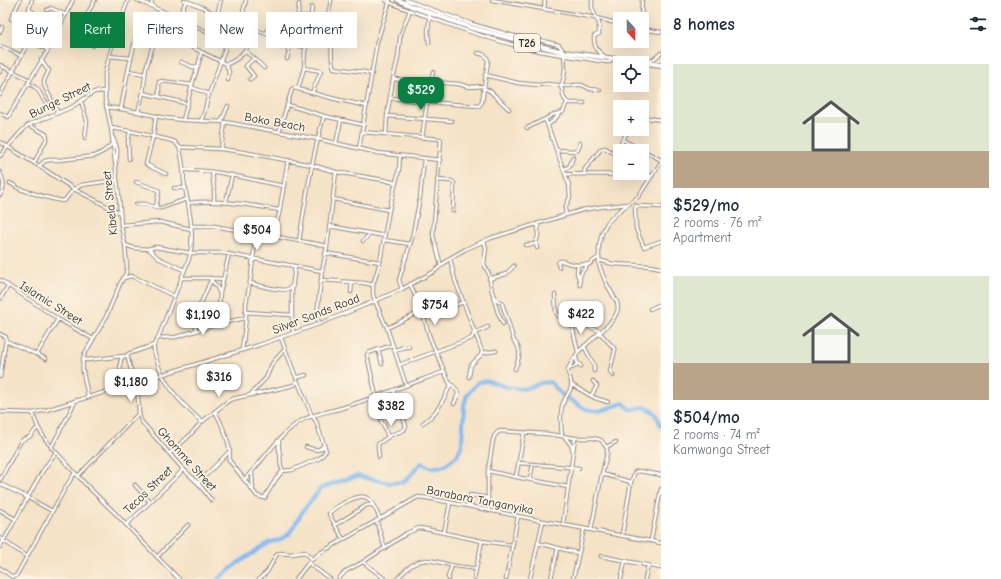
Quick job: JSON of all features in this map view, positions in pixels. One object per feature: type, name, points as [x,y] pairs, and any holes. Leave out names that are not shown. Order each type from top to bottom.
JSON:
[{"type":"highway","name":"T26","points":[[398,0],[410,8],[472,28],[564,53],[611,58]]},
{"type":"highway","name":"T26","points":[[649,64],[661,65]]},
{"type":"street","points":[[11,19],[20,0]]},
{"type":"street","points":[[32,0],[29,9],[33,12]]},
{"type":"street","points":[[0,112],[8,117],[48,50],[73,0]]},
{"type":"street","points":[[88,12],[95,0]]},
{"type":"street","name":"Kibela Street","points":[[88,397],[83,371],[84,355],[106,317],[124,278],[127,267],[115,164],[106,107],[105,74],[114,38],[128,0]]},
{"type":"street","points":[[137,0],[163,12]]},
{"type":"street","points":[[144,3],[151,0],[153,8]]},
{"type":"street","points":[[181,12],[185,0],[211,12]]},
{"type":"street","points":[[218,12],[221,0]]},
{"type":"street","points":[[243,12],[245,0]]},
{"type":"street","points":[[329,12],[331,0]]},
{"type":"street","points":[[386,0],[410,8],[402,31],[387,116],[386,134]]},
{"type":"street","points":[[406,0],[502,35]]},
{"type":"street","points":[[492,0],[613,22]]},
{"type":"street","points":[[544,9],[545,0]]},
{"type":"street","points":[[592,0],[592,7],[599,23],[599,34],[594,36],[594,45],[605,57]]},
{"type":"street","points":[[641,12],[642,0]]},
{"type":"street","points":[[359,149],[378,42],[390,1]]},
{"type":"street","points":[[298,12],[299,4]]},
{"type":"street","points":[[311,12],[312,7]]},
{"type":"street","points":[[48,10],[51,8],[66,15]]},
{"type":"street","points":[[429,43],[428,31],[430,15],[502,42],[523,48],[564,53],[610,62],[611,58]]},
{"type":"street","points":[[0,32],[2,27]]},
{"type":"street","points":[[258,30],[266,34]]},
{"type":"street","points":[[649,30],[661,32]]},
{"type":"street","points":[[0,95],[28,43],[30,42],[48,50]]},
{"type":"street","points":[[0,46],[21,56]]},
{"type":"street","points":[[121,109],[133,48]]},
{"type":"street","points":[[138,112],[143,93],[148,60],[152,48]]},
{"type":"street","points":[[193,48],[226,64],[236,59],[246,48]]},
{"type":"street","points":[[201,121],[224,48]]},
{"type":"street","points":[[287,59],[289,51],[288,48]]},
{"type":"street","points":[[298,89],[304,68],[306,48]]},
{"type":"street","points":[[331,48],[332,64],[334,68],[372,74]]},
{"type":"street","points":[[244,51],[264,68]]},
{"type":"street","points":[[183,120],[201,52]]},
{"type":"street","points":[[391,98],[479,106],[482,102],[487,59],[485,55],[478,53]]},
{"type":"street","points":[[564,53],[565,69],[561,86],[564,98],[570,103],[584,103]]},
{"type":"street","points":[[649,64],[661,53]]},
{"type":"street","points":[[109,56],[131,58]]},
{"type":"street","points":[[250,79],[254,76],[246,66],[254,58]]},
{"type":"street","points":[[42,60],[49,70],[44,81],[44,85],[58,113]]},
{"type":"street","points":[[181,62],[193,67],[198,66]]},
{"type":"street","points":[[226,64],[229,72],[228,80]]},
{"type":"street","points":[[0,72],[2,65],[13,71],[38,90],[46,103],[54,105]]},
{"type":"street","points":[[304,68],[321,71],[312,93]]},
{"type":"street","points":[[128,71],[146,74]]},
{"type":"street","points":[[431,82],[433,72]]},
{"type":"street","points":[[485,75],[518,83],[561,86],[582,85],[590,89],[600,90]]},
{"type":"street","points":[[393,79],[459,84],[469,87],[483,87],[509,109]]},
{"type":"street","points":[[159,97],[158,86],[159,82],[162,81],[192,86],[209,94]]},
{"type":"street","points":[[279,132],[293,88],[367,106]]},
{"type":"street","name":"Bunge Street","points":[[0,156],[28,125],[72,107],[94,92],[105,91]]},
{"type":"street","points":[[143,93],[187,104]]},
{"type":"street","points":[[81,101],[87,121],[85,138]]},
{"type":"street","points":[[422,138],[427,102]]},
{"type":"street","points":[[527,128],[552,115],[562,113],[567,102]]},
{"type":"street","points":[[288,105],[364,126]]},
{"type":"street","points":[[221,122],[228,106]]},
{"type":"street","name":"Boko Beach","points":[[106,107],[183,120],[225,122],[318,139],[378,154],[440,160]]},
{"type":"street","points":[[548,125],[559,113]]},
{"type":"street","points":[[156,116],[146,164],[166,174]]},
{"type":"street","points":[[299,241],[312,165],[324,116]]},
{"type":"street","points":[[387,116],[452,121]]},
{"type":"street","points":[[649,117],[661,120]]},
{"type":"street","points":[[336,143],[341,120]]},
{"type":"street","points":[[543,120],[545,120],[548,125],[570,188],[570,197],[565,208],[566,215]]},
{"type":"street","points":[[221,149],[225,122]]},
{"type":"street","points":[[28,125],[46,134],[48,138],[34,163]]},
{"type":"street","points":[[110,128],[130,131],[175,142],[179,147],[192,239],[190,253],[154,345],[154,353],[162,375],[175,395],[202,422]]},
{"type":"street","points":[[129,159],[128,141],[130,131]]},
{"type":"street","points":[[362,132],[441,140],[433,235],[441,266]]},
{"type":"street","points":[[111,136],[118,151],[115,164]]},
{"type":"street","points":[[584,174],[585,169],[601,149],[606,148],[615,153],[625,136]]},
{"type":"street","points":[[573,452],[571,445],[563,436],[561,421],[562,405],[572,385],[571,379],[567,372],[578,353],[614,318],[618,308],[617,302],[600,269],[599,246],[602,233],[607,223],[619,211],[638,197],[661,161],[623,140]]},
{"type":"street","points":[[0,142],[120,215],[123,221],[127,224]]},
{"type":"street","points":[[557,150],[576,151],[578,150],[580,143]]},
{"type":"street","points":[[39,166],[49,160],[95,156],[112,144]]},
{"type":"street","points":[[179,147],[221,149],[243,152],[396,183]]},
{"type":"street","points":[[400,156],[399,170],[389,210],[380,262],[373,286],[373,294],[387,328],[406,384]]},
{"type":"street","points":[[564,169],[569,167],[573,157]]},
{"type":"street","points":[[402,289],[399,283],[412,238],[420,198],[424,159]]},
{"type":"street","points":[[273,236],[288,160]]},
{"type":"street","points":[[183,170],[232,175],[284,186]]},
{"type":"street","points":[[0,172],[4,185],[0,195]]},
{"type":"street","points":[[212,172],[214,201]]},
{"type":"street","points":[[319,324],[317,314],[336,172]]},
{"type":"street","points":[[565,174],[652,176]]},
{"type":"street","points":[[226,202],[232,175]]},
{"type":"street","points":[[10,183],[20,189],[62,201],[65,200],[74,188],[84,184],[117,180]]},
{"type":"street","points":[[437,180],[452,181],[454,183],[453,211]]},
{"type":"street","points":[[136,182],[159,191],[156,208]]},
{"type":"street","points":[[174,188],[186,188]]},
{"type":"street","points":[[136,204],[146,204],[159,208],[187,199]]},
{"type":"street","points":[[333,199],[389,210]]},
{"type":"street","points":[[188,203],[214,201],[279,210]]},
{"type":"street","points":[[633,201],[636,206],[636,229],[644,247],[661,241]]},
{"type":"street","name":"Silver Sands Road","points":[[0,412],[33,413],[46,410],[281,338],[319,324],[402,289],[435,271],[450,258],[491,238],[582,210],[628,204]]},
{"type":"street","points":[[636,206],[661,207]]},
{"type":"street","points":[[121,224],[160,222],[191,227],[214,226],[326,246]]},
{"type":"street","points":[[536,248],[538,223]]},
{"type":"street","points":[[329,226],[410,244]]},
{"type":"street","points":[[242,350],[246,318],[245,312],[256,233]]},
{"type":"street","points":[[363,241],[370,234]]},
{"type":"street","points":[[484,241],[486,248],[484,263],[489,274],[498,313],[503,324]]},
{"type":"street","points":[[526,245],[536,244]]},
{"type":"street","points":[[125,245],[134,248],[147,249],[156,247],[190,253],[222,253],[322,271]]},
{"type":"street","points":[[147,249],[149,249],[158,258],[184,270]]},
{"type":"street","points":[[325,253],[337,256],[360,257],[380,262]]},
{"type":"street","points":[[218,324],[220,293],[229,254]]},
{"type":"street","points":[[450,258],[455,280],[480,344],[482,353]]},
{"type":"street","points":[[579,280],[584,269],[589,264],[599,259],[613,264],[652,266],[661,268]]},
{"type":"street","points":[[558,267],[558,263],[560,261],[578,265],[589,264]]},
{"type":"street","points":[[578,265],[577,273],[580,285]]},
{"type":"street","points":[[294,333],[291,326],[292,291],[295,266]]},
{"type":"street","points":[[490,279],[507,273],[514,266]]},
{"type":"street","points":[[124,278],[131,276],[134,277],[174,296]]},
{"type":"street","points":[[181,278],[223,279]]},
{"type":"street","points":[[212,279],[220,293]]},
{"type":"street","points":[[196,331],[195,317],[212,279]]},
{"type":"street","name":"Islamic Street","points":[[0,280],[58,319],[93,339]]},
{"type":"street","points":[[321,280],[364,283],[373,286]]},
{"type":"street","points":[[351,292],[352,282]]},
{"type":"street","points":[[250,283],[278,289],[288,289],[292,291]]},
{"type":"street","points":[[410,284],[422,311],[430,338],[445,373],[451,384],[457,390],[458,394],[454,404]]},
{"type":"street","points":[[288,289],[293,285]]},
{"type":"street","points":[[0,299],[8,286]]},
{"type":"street","points":[[493,293],[497,300],[502,304],[514,341],[518,345],[520,354],[516,369]]},
{"type":"street","points":[[555,295],[558,316],[600,331],[613,347],[615,350],[610,371],[613,376]]},
{"type":"street","points":[[450,307],[464,302]]},
{"type":"street","points":[[650,309],[661,304]]},
{"type":"street","points":[[387,328],[422,311]]},
{"type":"street","points":[[245,312],[292,315]]},
{"type":"street","points":[[158,338],[176,336],[246,318]]},
{"type":"street","points":[[37,354],[58,319]]},
{"type":"street","points":[[571,321],[578,353],[576,359],[581,366]]},
{"type":"street","points":[[399,365],[472,338],[475,332],[488,328]]},
{"type":"street","points":[[0,334],[6,337],[6,340],[46,359]]},
{"type":"street","points":[[215,411],[223,427],[230,455],[229,460],[257,496],[265,497],[276,479],[283,471],[292,470],[320,458],[326,452],[316,421],[312,416],[296,379],[281,338]]},
{"type":"street","points":[[0,377],[6,340]]},
{"type":"street","points":[[83,359],[91,360],[127,356],[128,354],[154,345]]},
{"type":"street","points":[[376,396],[367,355],[368,353],[378,349],[393,345]]},
{"type":"street","points":[[584,346],[594,364],[594,371]]},
{"type":"street","points":[[395,350],[409,347]]},
{"type":"street","points":[[250,396],[266,378],[276,358],[285,348]]},
{"type":"street","points":[[378,349],[382,364]]},
{"type":"street","points":[[469,377],[471,365],[482,353],[496,351]]},
{"type":"street","points":[[84,355],[91,360]]},
{"type":"street","points":[[116,389],[116,383],[122,378],[120,364],[123,356]]},
{"type":"street","name":"Ghomme Street","points":[[127,356],[136,383],[141,421],[212,501]]},
{"type":"street","points":[[568,369],[574,367],[578,363]]},
{"type":"street","points":[[244,480],[280,440],[299,423],[312,416],[376,396],[443,372],[445,373]]},
{"type":"street","points":[[296,379],[306,375]]},
{"type":"street","points":[[170,453],[202,422],[230,399],[250,396],[294,385],[296,383],[296,379]]},
{"type":"street","points":[[591,396],[597,386],[593,381]]},
{"type":"street","points":[[423,423],[433,415],[442,403],[451,384]]},
{"type":"street","points":[[572,385],[598,400],[608,402]]},
{"type":"street","points":[[379,457],[378,444],[391,435],[404,430],[406,426],[393,390]]},
{"type":"street","points":[[51,448],[77,400]]},
{"type":"street","points":[[33,413],[38,428],[51,448],[179,579]]},
{"type":"street","points":[[78,476],[139,413]]},
{"type":"street","points":[[381,421],[388,437]]},
{"type":"street","points":[[0,480],[21,441],[24,438],[29,437],[34,430],[38,428]]},
{"type":"street","points":[[489,511],[488,471],[493,440],[498,432],[548,434],[575,438],[598,439],[601,440],[606,447],[607,453],[591,530]]},
{"type":"street","points":[[516,478],[524,433]]},
{"type":"street","points":[[563,524],[575,438]]},
{"type":"street","points":[[280,440],[278,447],[280,463],[283,471]]},
{"type":"street","points":[[606,447],[616,442]]},
{"type":"street","points":[[306,447],[318,450],[324,445]]},
{"type":"street","points":[[0,547],[27,497],[56,452]]},
{"type":"street","points":[[198,484],[229,452]]},
{"type":"street","points":[[519,463],[579,468]]},
{"type":"street","points":[[530,479],[533,464]]},
{"type":"street","name":"Tecos Street","points":[[126,525],[181,472],[182,468]]},
{"type":"street","points":[[488,471],[516,478],[530,479],[568,487]]},
{"type":"street","points":[[622,535],[633,475],[637,471],[661,475]]},
{"type":"street","points":[[252,472],[253,491]]},
{"type":"street","points":[[0,568],[10,576],[14,577],[18,574],[52,511],[75,473]]},
{"type":"street","points":[[602,474],[631,482]]},
{"type":"street","points":[[0,484],[52,511]]},
{"type":"street","points":[[135,485],[150,502]]},
{"type":"street","points":[[651,540],[661,489]]},
{"type":"street","points":[[470,495],[488,498]]},
{"type":"street","points":[[343,539],[329,516],[329,513],[348,501],[359,497],[369,499],[380,518]]},
{"type":"street","name":"Barabara Tanganyika","points":[[296,579],[308,563],[320,553],[418,498],[427,498],[661,543]]},
{"type":"street","points":[[444,533],[450,503]]},
{"type":"street","points":[[334,525],[367,506],[373,505]]},
{"type":"street","points":[[0,510],[15,519]]},
{"type":"street","points":[[656,510],[661,511]]},
{"type":"street","points":[[506,579],[518,516]]},
{"type":"street","points":[[377,520],[385,549]]},
{"type":"street","points":[[530,579],[544,521]]},
{"type":"street","points":[[157,557],[188,525]]},
{"type":"street","points":[[339,579],[346,571],[385,549],[407,533],[418,528],[482,541],[512,545]]},
{"type":"street","points":[[573,579],[584,529]]},
{"type":"street","points":[[0,538],[27,556]]},
{"type":"street","points":[[474,579],[482,541]]},
{"type":"street","points":[[538,543],[578,553]]},
{"type":"street","points":[[551,579],[558,548]]},
{"type":"street","points":[[259,579],[268,572],[277,554],[305,552],[312,559]]},
{"type":"street","points":[[601,556],[661,568]]},
{"type":"street","points":[[397,579],[413,564],[427,559],[476,569]]},
{"type":"street","points":[[621,579],[625,561]]},
{"type":"street","points":[[363,562],[385,579]]},
{"type":"street","points":[[308,563],[330,579]]},
{"type":"street","points":[[449,579],[448,577],[452,565]]},
{"type":"street","points":[[645,579],[648,565]]},
{"type":"waterway","points":[[218,579],[238,563],[270,542],[280,540],[289,534],[303,511],[321,488],[357,476],[390,483],[403,482],[421,463],[432,468],[445,465],[457,456],[462,445],[464,405],[467,395],[478,382],[489,381],[506,387],[525,389],[541,383],[550,382],[561,394],[585,409],[599,411],[624,403],[630,410],[645,407],[655,413],[661,426]]}]
